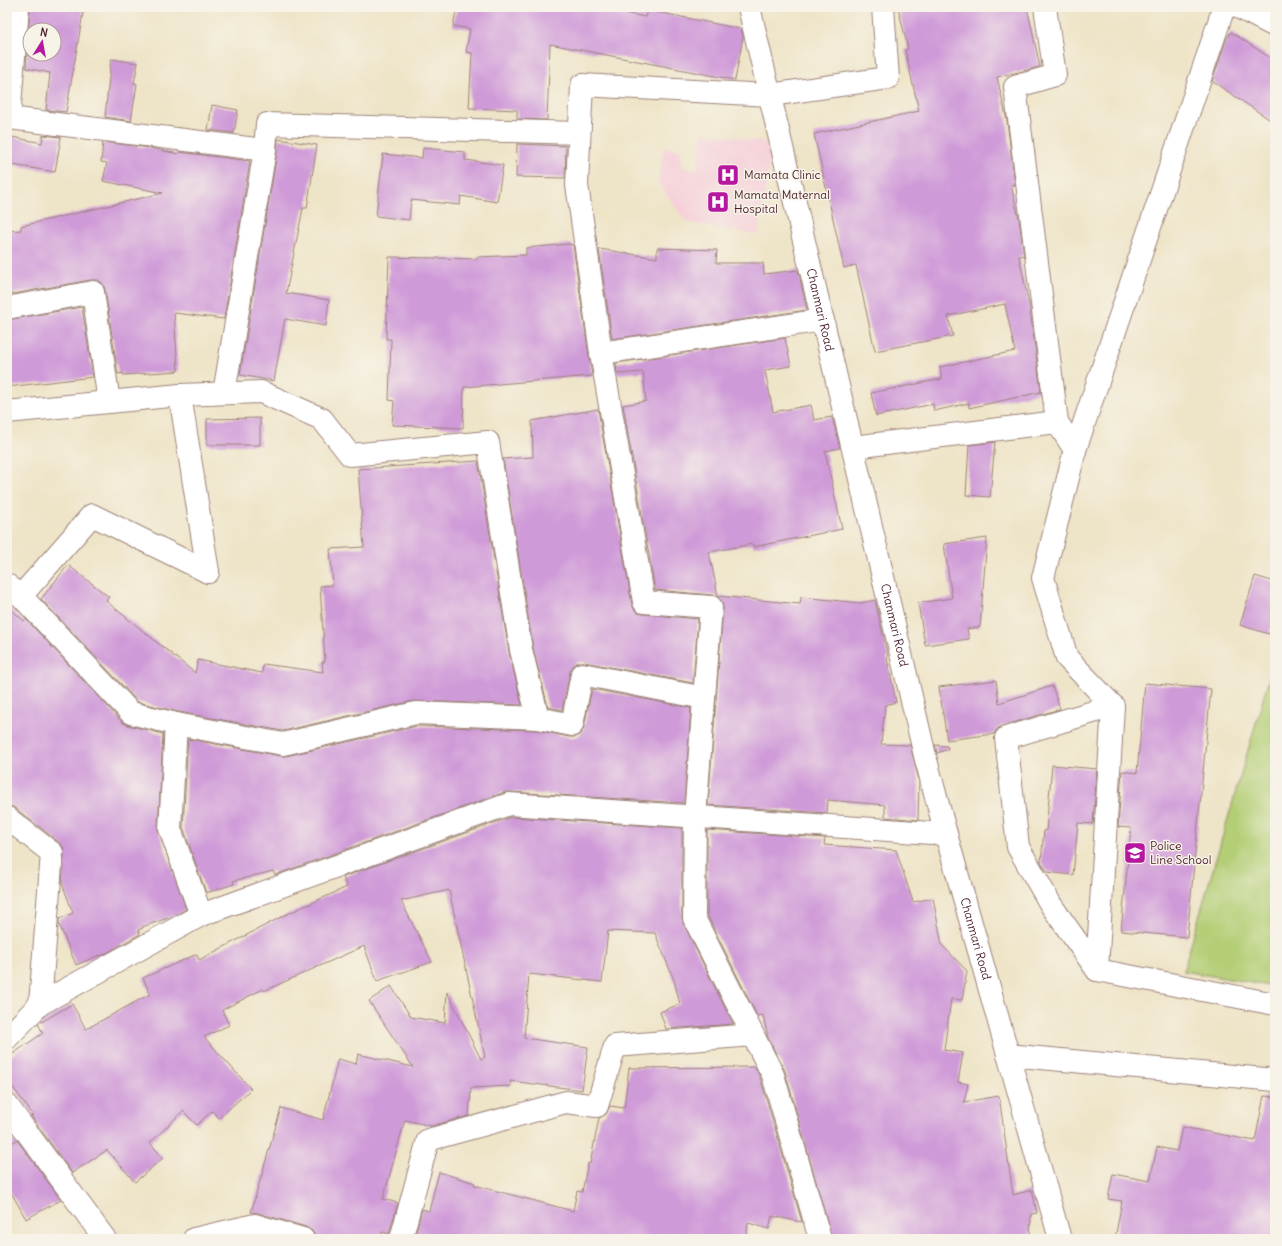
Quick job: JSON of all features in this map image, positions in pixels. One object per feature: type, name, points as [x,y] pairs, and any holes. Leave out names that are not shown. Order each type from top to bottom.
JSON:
[{"type":"street","points":[[18,7],[9,118],[265,150]]},
{"type":"street","name":"Chanmari Road","points":[[749,7],[926,760],[1060,1239]]},
{"type":"street","points":[[820,1239],[773,1075],[694,918],[695,817],[711,607],[644,602],[601,353],[577,185],[579,133],[582,85],[770,95],[888,78],[883,7]]},
{"type":"street","points":[[1045,7],[1056,75],[1015,87],[1057,422],[1075,450]]},
{"type":"street","points":[[1097,970],[1113,706],[1066,658],[1043,578],[1075,450],[1224,7]]},
{"type":"street","points":[[1238,7],[1275,26]]},
{"type":"street","points":[[224,393],[265,150],[267,124],[579,133]]},
{"type":"street","points":[[7,308],[93,292],[109,402]]},
{"type":"street","points":[[601,353],[823,320]]},
{"type":"street","points":[[7,412],[180,395],[261,392],[322,419],[350,455],[488,442],[521,650],[538,718]]},
{"type":"street","points":[[180,395],[208,572],[92,515],[14,590],[131,713],[176,724],[283,744],[416,713],[538,718],[572,725],[582,674],[704,698]]},
{"type":"street","points":[[853,447],[1057,422]]},
{"type":"street","points":[[1113,706],[1006,738],[1018,847],[1051,905],[1097,970],[1275,1004]]},
{"type":"street","points":[[176,724],[170,829],[201,915]]},
{"type":"street","points":[[7,1038],[40,1004],[201,915],[509,804],[946,834]]},
{"type":"street","points":[[7,818],[52,853],[40,1004]]},
{"type":"street","points":[[401,1239],[428,1140],[566,1102],[597,1106],[615,1046],[753,1034]]},
{"type":"street","points":[[1008,1055],[1275,1080]]},
{"type":"street","points":[[7,1105],[105,1239]]},
{"type":"street","points":[[194,1239],[255,1225],[303,1239]]},
{"type":"shaded area","name":"Mamata Maternal Hospital","points":[[703,132],[773,144],[758,235],[686,222],[658,182],[664,148],[682,150],[680,166],[697,169]]},
{"type":"green space","points":[[1275,658],[1275,987],[1183,971]]},
{"type":"building","points":[[30,7],[84,7],[66,112],[46,110],[50,73],[26,68],[26,62],[62,62],[62,22],[29,22]]},
{"type":"building","points":[[457,7],[593,7],[645,17],[647,10],[741,29],[743,37],[735,80],[550,44],[547,120],[517,119],[517,110],[469,108],[472,53],[466,52],[470,29],[453,26]]},
{"type":"building","points":[[898,7],[1027,7],[1040,67],[997,77],[1007,121],[1015,185],[1011,185],[1019,219],[1024,255],[1019,256],[1030,309],[1041,392],[969,408],[969,403],[934,411],[933,404],[876,416],[871,393],[942,379],[940,367],[1015,351],[1005,304],[948,316],[953,336],[875,351],[856,265],[844,268],[814,134],[919,111],[905,50],[908,49]]},
{"type":"building","points":[[1231,32],[1275,61],[1275,123],[1212,81],[1227,38]]},
{"type":"building","points":[[111,59],[138,63],[134,83],[137,84],[131,121],[105,117]]},
{"type":"building","points":[[212,105],[238,110],[234,133],[208,130]]},
{"type":"building","points":[[43,135],[61,137],[55,172],[7,164],[7,136],[42,143]]},
{"type":"building","points":[[278,139],[317,145],[307,208],[303,208],[286,293],[329,300],[326,326],[285,319],[274,381],[240,375]]},
{"type":"building","points":[[103,142],[151,148],[178,154],[179,152],[250,161],[224,319],[174,313],[178,371],[123,375],[123,373],[118,374],[105,290],[103,284],[98,280],[7,295],[7,231],[21,230],[21,226],[163,193],[103,181],[107,163],[101,162]]},
{"type":"building","points":[[517,144],[566,146],[565,178],[516,177]]},
{"type":"building","points":[[423,148],[465,152],[465,160],[503,165],[497,202],[461,196],[460,205],[411,200],[409,220],[376,216],[383,154],[422,158]]},
{"type":"building","points":[[569,244],[573,245],[592,376],[464,387],[463,428],[392,425],[394,401],[389,400],[391,339],[386,339],[389,257],[477,259],[477,257],[526,255],[526,248]]},
{"type":"building","points":[[657,248],[717,250],[716,263],[763,263],[764,274],[798,270],[807,310],[612,339],[599,249],[657,258]]},
{"type":"building","points":[[82,307],[93,377],[7,387],[7,320]]},
{"type":"building","points":[[785,338],[791,366],[765,370],[773,412],[811,405],[814,420],[832,417],[840,448],[825,451],[842,529],[753,547],[753,544],[709,552],[718,596],[800,604],[801,597],[861,603],[875,600],[888,657],[896,702],[885,705],[881,744],[910,745],[919,780],[918,820],[885,817],[885,805],[828,800],[827,813],[708,805],[723,608],[722,602],[718,597],[712,595],[655,590],[623,405],[646,401],[643,372],[617,374],[616,363]]},
{"type":"building","points":[[598,409],[632,604],[638,613],[698,619],[693,683],[578,662],[573,666],[570,672],[562,710],[548,707],[533,648],[503,459],[533,457],[532,421]]},
{"type":"building","points":[[260,418],[260,445],[207,445],[207,419]]},
{"type":"building","points":[[995,442],[990,497],[966,495],[969,445]]},
{"type":"building","points":[[478,461],[509,652],[522,705],[413,701],[283,731],[179,712],[138,702],[41,599],[68,565],[109,597],[106,601],[195,673],[198,660],[262,673],[263,664],[323,672],[322,662],[325,662],[320,586],[333,585],[330,549],[364,547],[358,469]]},
{"type":"building","points":[[987,538],[980,627],[967,629],[969,639],[925,645],[918,603],[952,598],[944,544]]},
{"type":"building","points":[[1255,576],[1275,582],[1275,613],[1269,634],[1240,625]]},
{"type":"building","points":[[7,606],[24,621],[26,619],[122,722],[163,734],[158,829],[186,909],[174,916],[142,927],[143,928],[138,930],[140,934],[101,956],[100,955],[76,965],[59,924],[59,919],[73,913],[62,883],[64,848],[60,843],[15,808],[7,804]]},
{"type":"building","points":[[996,680],[999,703],[1052,686],[1060,709],[1002,726],[997,729],[994,734],[947,740],[939,687]]},
{"type":"building","points":[[1145,683],[1211,689],[1187,937],[1121,931],[1131,828],[1118,827],[1122,771],[1137,773]]},
{"type":"building","points":[[592,689],[691,708],[684,803],[505,792],[275,875],[273,871],[233,881],[234,884],[206,893],[183,827],[188,739],[286,756],[417,726],[536,730],[569,737],[576,737],[581,734],[584,727]]},
{"type":"building","points":[[935,745],[947,746],[948,749],[937,753]]},
{"type":"building","points":[[1052,765],[1097,769],[1093,824],[1078,823],[1073,875],[1047,872],[1041,862],[1044,830],[1046,831]]},
{"type":"building","points":[[511,817],[682,828],[683,923],[733,1024],[666,1029],[660,1012],[680,1004],[674,980],[655,933],[608,931],[602,982],[529,974],[524,1038],[588,1047],[582,1090],[510,1081],[511,1086],[471,1088],[469,1116],[431,1126],[405,1120],[383,1199],[398,1203],[389,1234],[382,1232],[380,1239],[315,1239],[312,1231],[306,1227],[251,1212],[281,1108],[323,1120],[338,1059],[356,1064],[358,1054],[413,1067],[369,1001],[391,986],[411,1017],[445,1023],[447,992],[481,1059],[485,1057],[449,890],[401,901],[432,962],[377,981],[364,946],[264,991],[263,989],[222,1010],[229,1025],[204,1037],[251,1089],[219,1118],[212,1111],[197,1125],[183,1111],[150,1143],[163,1158],[135,1182],[107,1150],[72,1173],[31,1116],[33,1115],[7,1079],[7,1058],[43,1033],[38,1024],[72,1004],[86,1029],[150,994],[143,978],[197,954],[199,960],[285,915],[347,887],[343,877]]},
{"type":"building","points":[[707,830],[825,838],[824,845],[896,850],[913,902],[933,898],[942,945],[967,971],[962,1000],[951,999],[944,1050],[963,1053],[958,1082],[968,1084],[964,1102],[999,1096],[1013,1195],[1032,1190],[1037,1213],[1031,1214],[1030,1239],[832,1239],[785,1071],[768,1038],[763,1015],[757,1016],[707,915]]},
{"type":"building","points":[[755,1067],[761,1080],[802,1222],[772,1216],[769,1229],[748,1223],[746,1239],[414,1239],[422,1209],[429,1211],[439,1172],[475,1183],[474,1185],[573,1211],[577,1191],[582,1192],[588,1163],[590,1164],[599,1118],[606,1114],[610,1106],[624,1108],[629,1068]]},
{"type":"building","points":[[1264,1096],[1275,1097],[1275,1239],[1115,1239],[1122,1201],[1108,1199],[1113,1174],[1150,1181],[1157,1147],[1177,1151],[1182,1127],[1255,1141]]},
{"type":"building","points":[[17,1140],[61,1200],[26,1219],[7,1185],[7,1145]]},
{"type":"place","name":"Mamata Clinic","points":[[728,175]]},
{"type":"place","name":"Mamata Maternal Hospital","points":[[718,202]]},
{"type":"place","name":"Police Line School","points":[[1135,853]]}]
